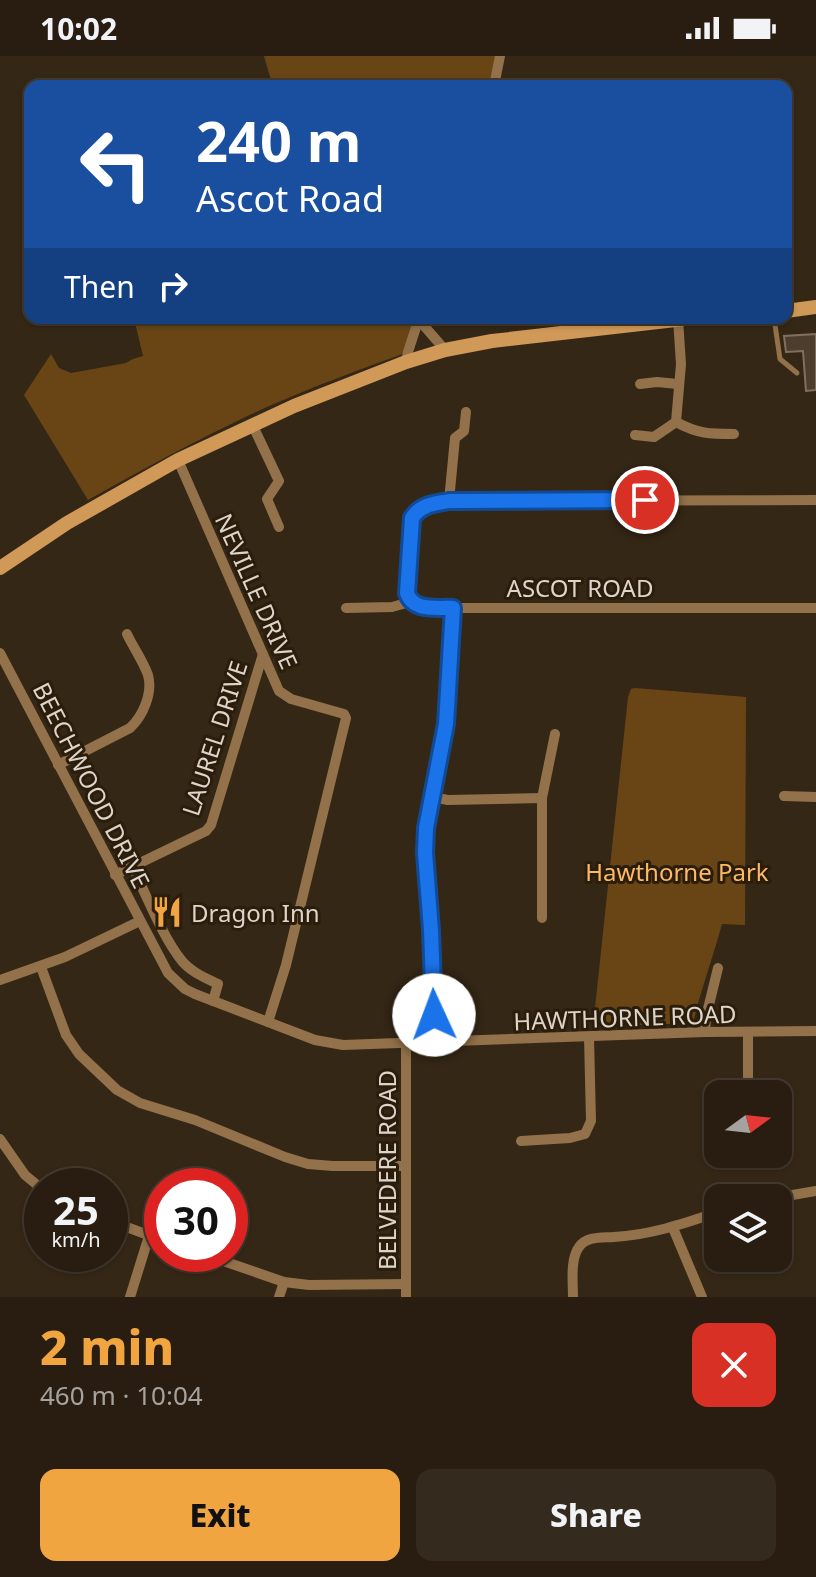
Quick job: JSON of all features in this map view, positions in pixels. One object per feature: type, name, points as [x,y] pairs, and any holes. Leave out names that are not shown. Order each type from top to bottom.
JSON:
[{"type":"main road","points":[[792,310],[816,307]]},
{"type":"main road","points":[[0,568],[67,523],[178,460],[252,424],[406,362],[477,343],[637,324]]},
{"type":"street","points":[[495,80],[500,56]]},
{"type":"street","points":[[406,362],[417,324]]},
{"type":"street","points":[[423,324],[445,350]]},
{"type":"street","points":[[676,422],[685,324]]},
{"type":"street","points":[[640,384],[678,384]]},
{"type":"street","points":[[449,501],[455,438],[464,431],[466,412]]},
{"type":"street","points":[[676,422],[706,434],[734,434]]},
{"type":"street","points":[[635,435],[654,437],[676,422]]},
{"type":"street","points":[[252,424],[279,481],[267,499],[279,527]]},
{"type":"street","name":"NEVILLE DRIVE","points":[[178,460],[275,682],[285,696],[344,714],[346,718],[286,965],[268,1022]]},
{"type":"street","points":[[410,602],[407,593],[412,518],[417,510],[427,505],[449,501],[816,500]]},
{"type":"street","name":"ASCOT ROAD","points":[[346,608],[392,607],[410,602],[417,606],[453,608],[816,608]]},
{"type":"street","points":[[435,1043],[426,828],[446,724],[453,608]]},
{"type":"street","points":[[58,765],[130,728],[137,720],[149,694],[148,676],[127,634]]},
{"type":"street","name":"BEECHWOOD DRIVE","points":[[0,653],[168,973],[185,989],[248,1014]]},
{"type":"street","name":"LAUREL DRIVE","points":[[115,875],[206,831],[211,825],[263,654]]},
{"type":"street","points":[[542,918],[542,798],[555,734]]},
{"type":"street","points":[[784,796],[816,797]]},
{"type":"street","points":[[432,797],[448,800],[542,798]]},
{"type":"street","name":"BEECHWOOD DRIVE","points":[[132,866],[182,961],[218,984],[213,1001]]},
{"type":"street","points":[[0,980],[65,957],[140,921]]},
{"type":"street","points":[[41,967],[66,1035],[79,1054],[117,1090],[140,1103],[195,1120],[308,1164],[405,1166]]},
{"type":"street","points":[[705,1032],[718,968]]},
{"type":"street","name":"HAWTHORNE ROAD","points":[[248,1014],[315,1040],[343,1045],[816,1031]]},
{"type":"street","points":[[748,1033],[748,1080]]},
{"type":"street","points":[[521,1141],[585,1134],[591,1121],[589,1037]]},
{"type":"street","name":"BELVEDERE ROAD","points":[[406,1044],[406,1297]]},
{"type":"street","points":[[0,1139],[24,1174]]},
{"type":"street","points":[[792,1195],[816,1191]]},
{"type":"street","points":[[573,1297],[575,1253],[587,1240],[638,1236],[704,1217]]},
{"type":"street","points":[[673,1228],[702,1297]]},
{"type":"street","points":[[130,1297],[144,1252]]},
{"type":"street","points":[[248,1270],[284,1282],[309,1285],[406,1284]]},
{"type":"street","points":[[279,1297],[284,1282]]},
{"type":"lane","points":[[775,324],[780,359],[797,373]]},
{"type":"green space","points":[[264,56],[500,56],[495,80],[271,80]]},
{"type":"green space","points":[[135,324],[417,324],[408,352],[269,406],[200,439],[88,500],[24,395],[51,354],[59,368],[71,373],[126,363],[143,356]]},
{"type":"green space","name":"Hawthorne Park","points":[[631,689],[746,697],[745,925],[722,924],[693,1023],[593,1027],[628,697]]},
{"type":"building","points":[[816,334],[816,390],[806,391],[803,351],[786,352],[784,336]]},
{"type":"place","name":"Dragon Inn","points":[[167,912]]},
{"type":"route","points":[[434,1015],[426,828],[446,724],[453,608],[417,606],[410,602],[407,593],[412,518],[417,510],[427,505],[449,501],[645,500]]}]
